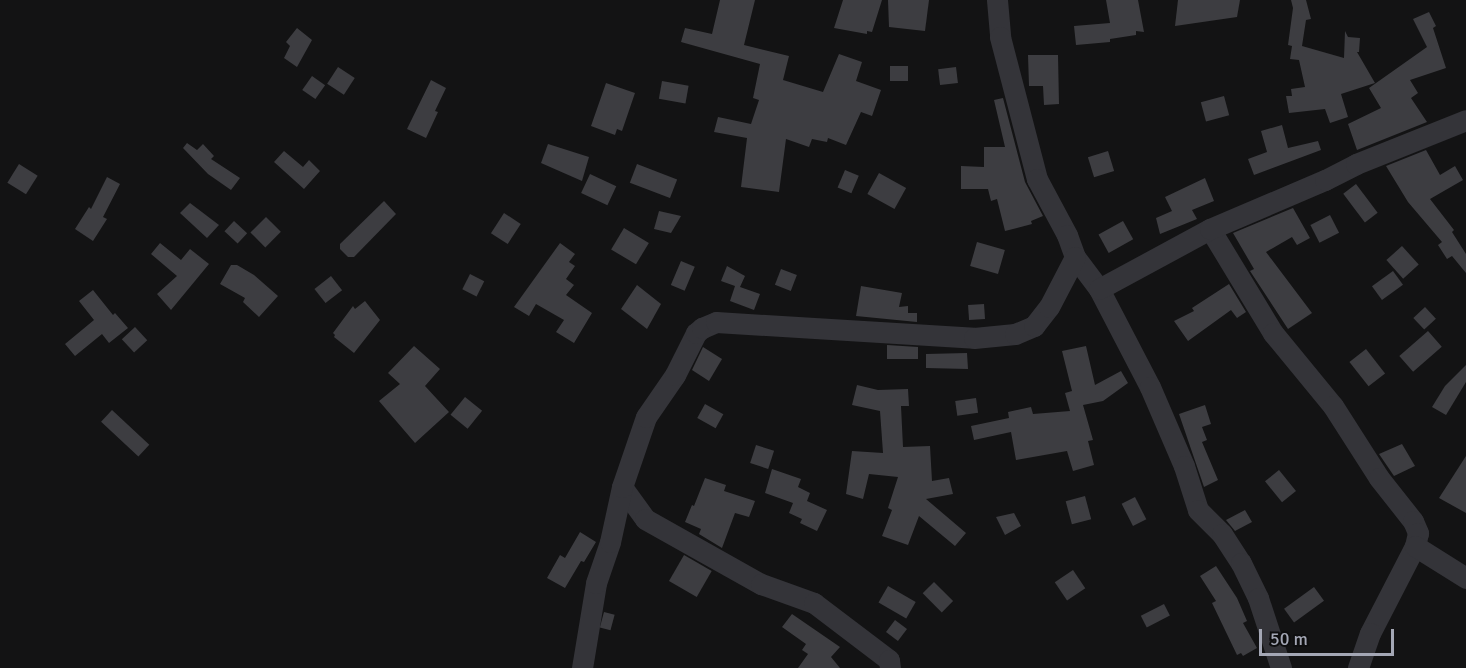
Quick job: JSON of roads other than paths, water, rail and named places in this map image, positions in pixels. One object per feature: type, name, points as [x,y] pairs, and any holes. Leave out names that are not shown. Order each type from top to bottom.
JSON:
[{"type":"street","points":[[997,0],[1000,37],[1037,179],[1067,235],[1075,257],[1099,288],[1150,387],[1184,466],[1198,510],[1222,534],[1241,563],[1258,598],[1281,668]]},
{"type":"street","points":[[1099,288],[1210,229],[1325,180],[1356,164],[1466,120]]},
{"type":"street","points":[[1210,229],[1273,333],[1312,378],[1379,478],[1413,521],[1418,533],[1415,546],[1370,633],[1358,668]]},
{"type":"street","points":[[582,668],[596,583],[610,542],[622,487],[646,417],[675,375],[696,333],[708,324],[974,338],[1015,334],[1034,326],[1042,316],[1075,257]]},
{"type":"street","points":[[622,487],[645,519],[761,584],[814,603],[889,660],[890,668]]},
{"type":"street","points":[[1415,546],[1466,578]]}]
